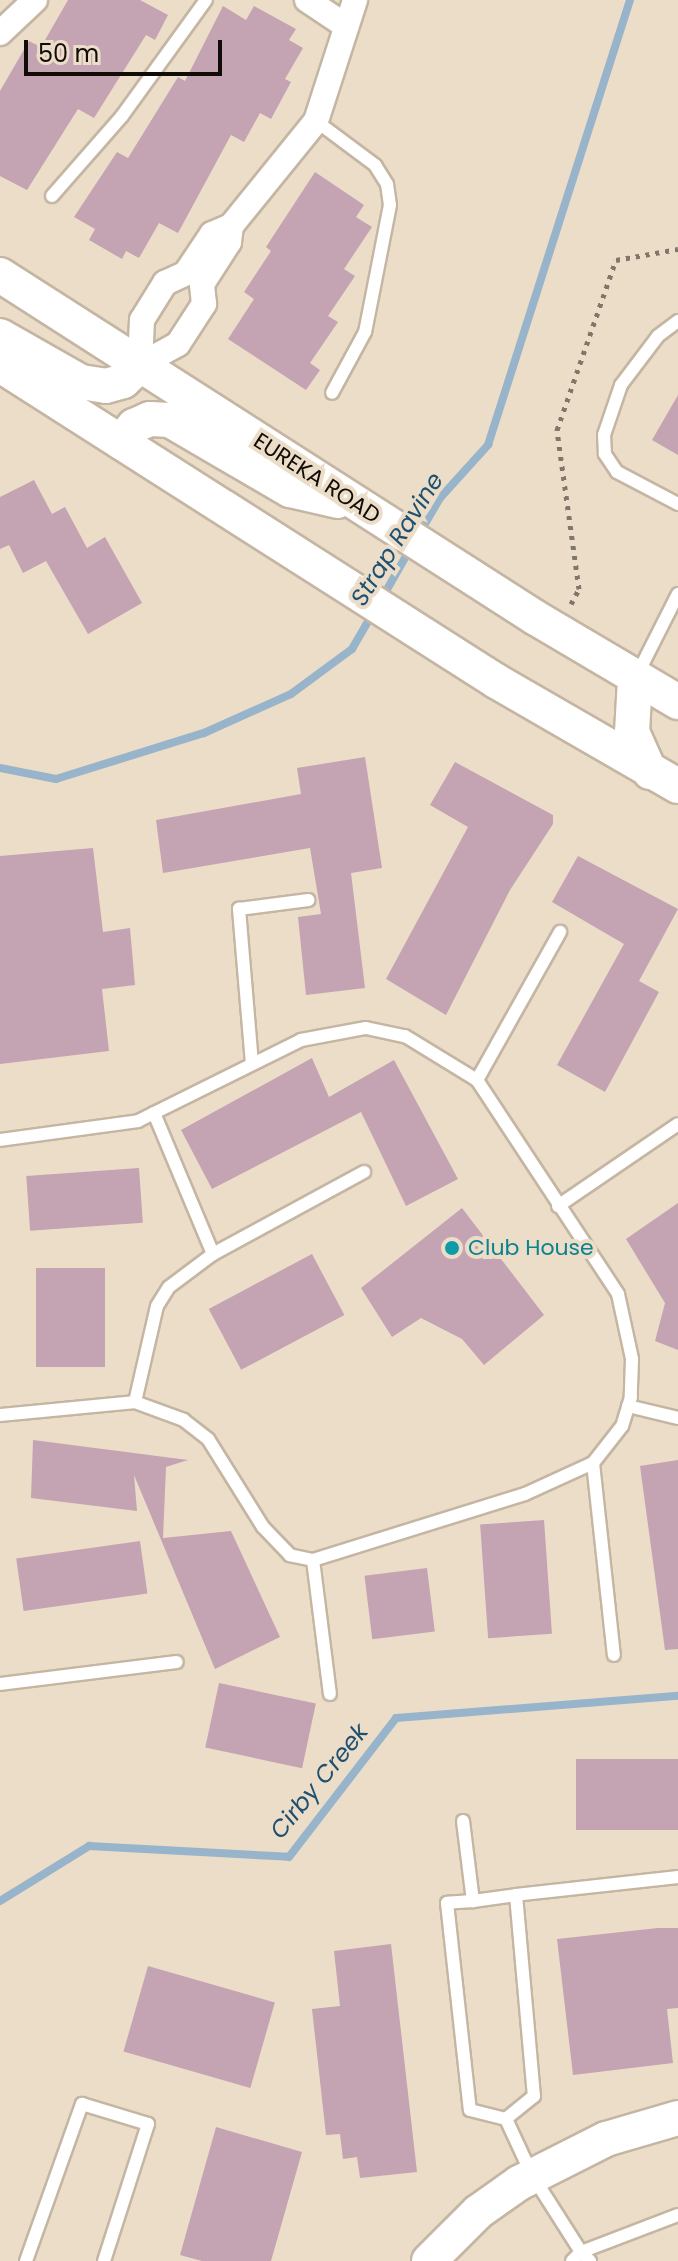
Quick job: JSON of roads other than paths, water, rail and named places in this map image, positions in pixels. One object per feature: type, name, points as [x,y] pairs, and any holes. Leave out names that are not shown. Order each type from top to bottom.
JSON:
[{"type":"main road","name":"EUREKA ROAD","points":[[0,275],[481,583],[635,679],[678,702]]},
{"type":"main road","points":[[0,336],[81,382],[106,386],[123,381],[140,365]]},
{"type":"main road","points":[[0,365],[439,644],[664,779]]},
{"type":"main road","points":[[121,442],[134,426],[150,419],[170,420],[290,490],[374,514]]},
{"type":"main road","points":[[635,679],[632,732],[664,779]]},
{"type":"main road","points":[[429,2261],[478,2212],[532,2175],[606,2139],[678,2118]]},
{"type":"street","points":[[0,33],[35,0]]},
{"type":"street","points":[[307,0],[346,26]]},
{"type":"street","points":[[140,365],[142,320],[165,283],[194,279],[229,242],[231,226],[316,121],[355,0]]},
{"type":"street","points":[[140,365],[178,344],[204,304],[194,279]]},
{"type":"lane","points":[[52,196],[146,85],[206,0]]},
{"type":"lane","points":[[316,121],[375,165],[387,184],[390,205],[365,332],[332,393]]},
{"type":"lane","points":[[678,321],[658,336],[621,385],[604,435],[605,454],[617,472],[678,504]]},
{"type":"lane","points":[[635,679],[678,594]]},
{"type":"lane","points":[[252,1064],[239,909],[308,900]]},
{"type":"lane","points":[[477,1080],[560,932]]},
{"type":"lane","points":[[0,1140],[117,1126],[154,1113],[301,1040],[366,1028],[405,1036],[477,1080],[618,1294],[632,1359],[628,1406],[622,1426],[593,1463],[525,1494],[313,1560],[290,1555],[263,1527],[208,1439],[184,1420],[135,1402],[0,1415]]},
{"type":"lane","points":[[154,1113],[213,1254]]},
{"type":"lane","points":[[558,1206],[678,1124]]},
{"type":"lane","points":[[135,1402],[157,1306],[169,1287],[213,1254],[364,1172]]},
{"type":"lane","points":[[628,1406],[678,1418]]},
{"type":"lane","points":[[593,1463],[614,1655]]},
{"type":"lane","points":[[313,1560],[330,1694]]},
{"type":"lane","points":[[0,1684],[177,1662]]},
{"type":"lane","points":[[463,1821],[473,1901]]},
{"type":"lane","points":[[506,2119],[470,2110],[447,1903],[678,1877]]},
{"type":"lane","points":[[506,2119],[534,2096],[516,1895]]},
{"type":"lane","points":[[26,2261],[82,2104],[148,2124],[104,2261]]},
{"type":"lane","points":[[506,2119],[532,2175],[581,2258],[678,2215]]},
{"type":"waterway","name":"Strap Ravine","points":[[419,534],[440,498],[488,445],[630,0]]},
{"type":"waterway","name":"Strap Ravine","points":[[381,600],[410,549]]},
{"type":"waterway","name":"Strap Ravine","points":[[0,768],[56,779],[204,733],[291,694],[352,649],[374,611]]},
{"type":"waterway","name":"Cirby Creek","points":[[0,1901],[89,1846],[289,1857],[396,1718],[678,1696]]},
{"type":"place","name":"Club House","points":[[452,1248]]}]
